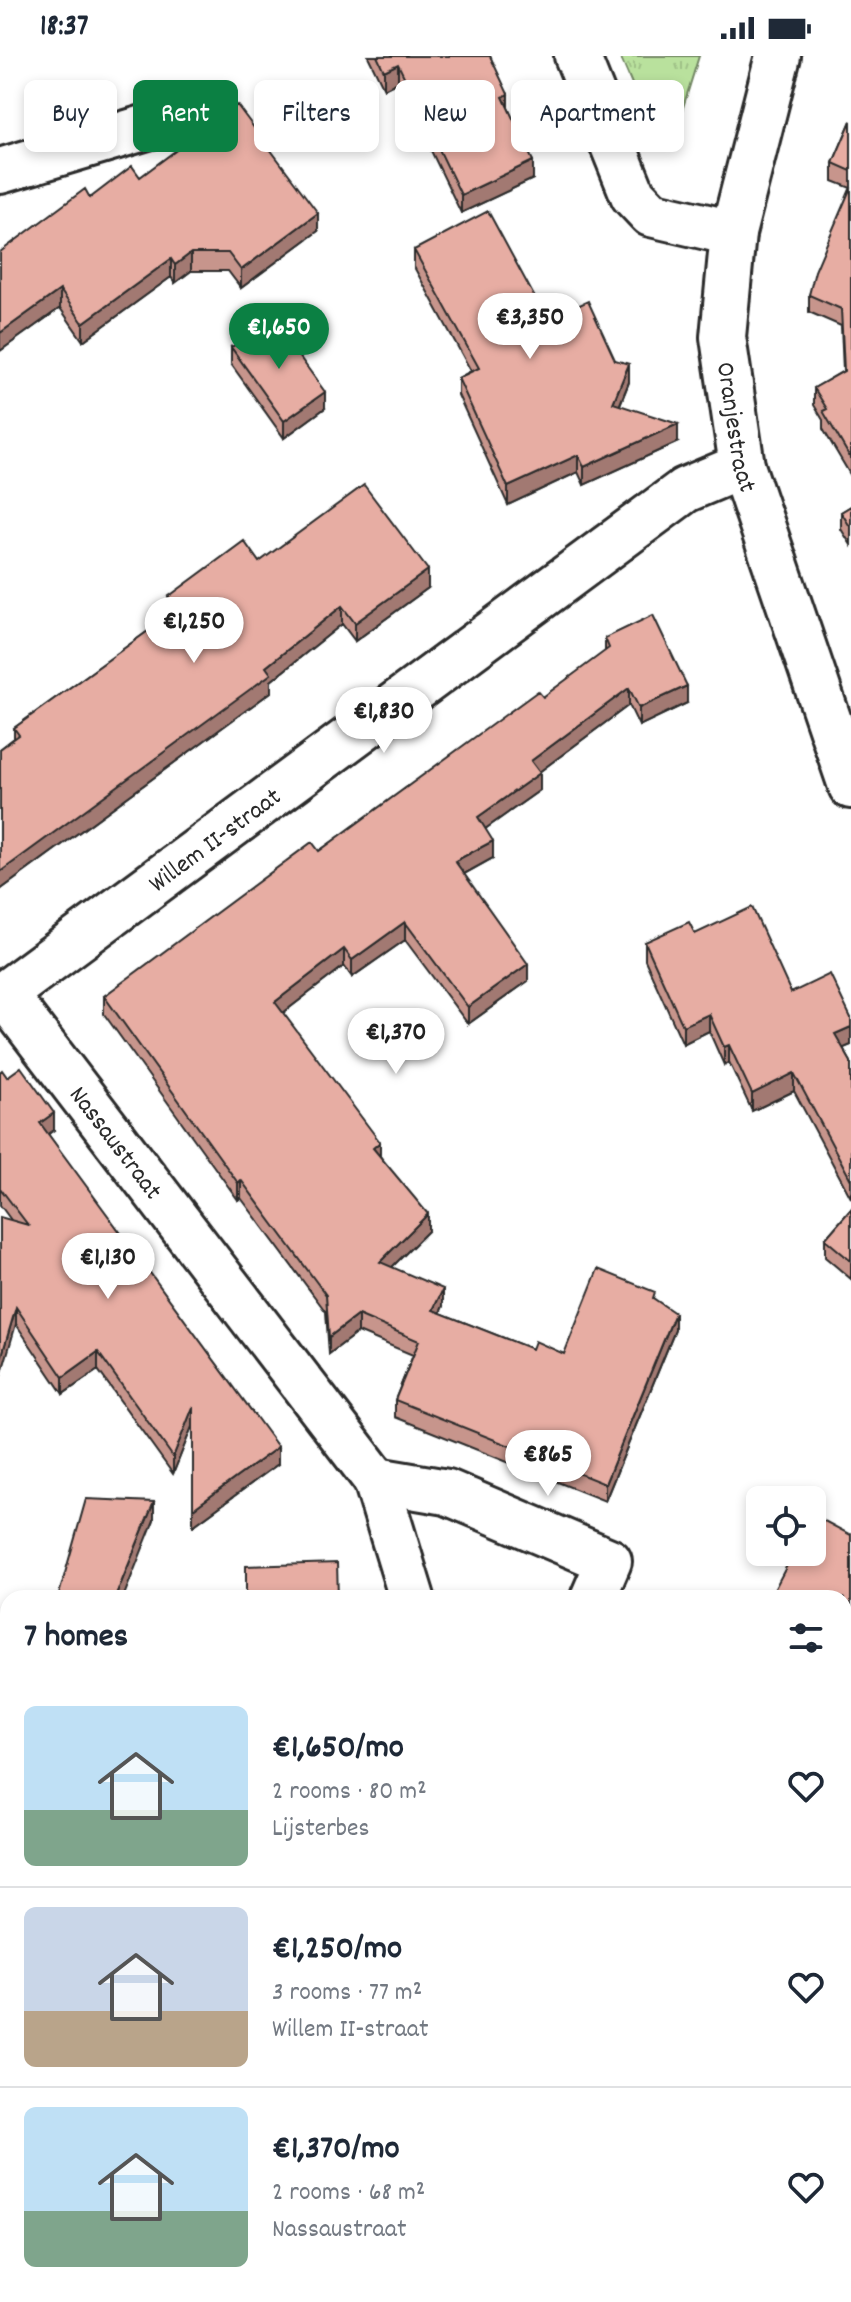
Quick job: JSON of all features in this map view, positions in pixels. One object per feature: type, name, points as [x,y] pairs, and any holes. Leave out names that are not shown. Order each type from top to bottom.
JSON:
[{"type":"street","points":[[577,56],[633,195],[651,214],[733,233]]},
{"type":"street","name":"Oranjestraat","points":[[778,56],[733,233],[723,337],[742,466],[851,786]]},
{"type":"street","points":[[0,171],[133,131]]},
{"type":"street","name":"Willem II-straat","points":[[2,996],[685,490],[742,466]]},
{"type":"street","name":"Nassaustraat","points":[[2,996],[376,1480],[410,1590]]},
{"type":"street","points":[[376,1480],[447,1492],[609,1561],[596,1590]]},
{"type":"green space","points":[[620,56],[699,56],[684,104],[684,80],[630,80]]},
{"type":"building","points":[[377,56],[490,56],[508,94],[503,97],[511,114],[511,152],[529,152],[533,161],[461,195],[440,152],[495,152],[495,80],[406,80],[398,64],[384,71]]},
{"type":"building","points":[[238,106],[254,128],[254,152],[272,152],[318,213],[241,270],[228,253],[191,253],[175,265],[171,259],[83,323],[60,290],[0,333],[0,252],[85,189],[90,198],[132,166],[140,177],[174,152],[238,152]]},
{"type":"building","points":[[851,121],[851,171],[833,163]]},
{"type":"building","points":[[851,187],[851,459],[823,411],[827,409],[814,388],[844,371],[841,309],[809,295],[815,271]]},
{"type":"building","points":[[488,211],[547,320],[588,301],[615,360],[629,364],[613,403],[678,424],[584,467],[578,455],[508,487],[458,378],[479,368],[414,250]]},
{"type":"building","points":[[276,324],[325,392],[284,421],[231,347]]},
{"type":"building","points":[[364,485],[428,570],[355,623],[342,606],[266,667],[271,674],[0,872],[0,749],[19,735],[14,728],[177,610],[168,597],[244,541],[259,562]]},
{"type":"building","points":[[851,506],[851,528],[841,512]]},
{"type":"building","points":[[653,615],[687,686],[639,708],[629,688],[531,761],[540,773],[478,817],[493,841],[455,861],[528,964],[468,1007],[405,922],[352,960],[344,949],[275,1002],[380,1142],[373,1148],[428,1214],[380,1262],[443,1289],[433,1310],[532,1349],[535,1341],[564,1354],[598,1269],[655,1292],[653,1298],[675,1313],[605,1484],[395,1400],[419,1341],[358,1315],[329,1337],[326,1295],[241,1180],[238,1183],[104,996],[312,842],[319,851],[538,691],[543,697],[609,648],[605,638]]},
{"type":"building","points":[[752,907],[791,993],[830,974],[851,1018],[851,1027],[835,1034],[851,1062],[851,1180],[794,1073],[752,1094],[729,1045],[724,1047],[709,1014],[683,1026],[645,942],[689,922],[695,934]]},
{"type":"building","points":[[21,1067],[54,1113],[40,1123],[278,1447],[193,1509],[193,1407],[173,1457],[98,1352],[63,1377],[16,1307],[0,1362],[0,1217],[28,1225],[0,1188],[0,1072],[2,1070],[7,1077]]},
{"type":"building","points":[[851,1209],[851,1261],[825,1239]]},
{"type":"building","points":[[86,1499],[154,1502],[118,1590],[60,1590]]},
{"type":"building","points":[[826,1522],[851,1535],[851,1590],[774,1590],[787,1566],[826,1566]]},
{"type":"building","points":[[337,1563],[338,1590],[246,1590],[246,1566]]}]
